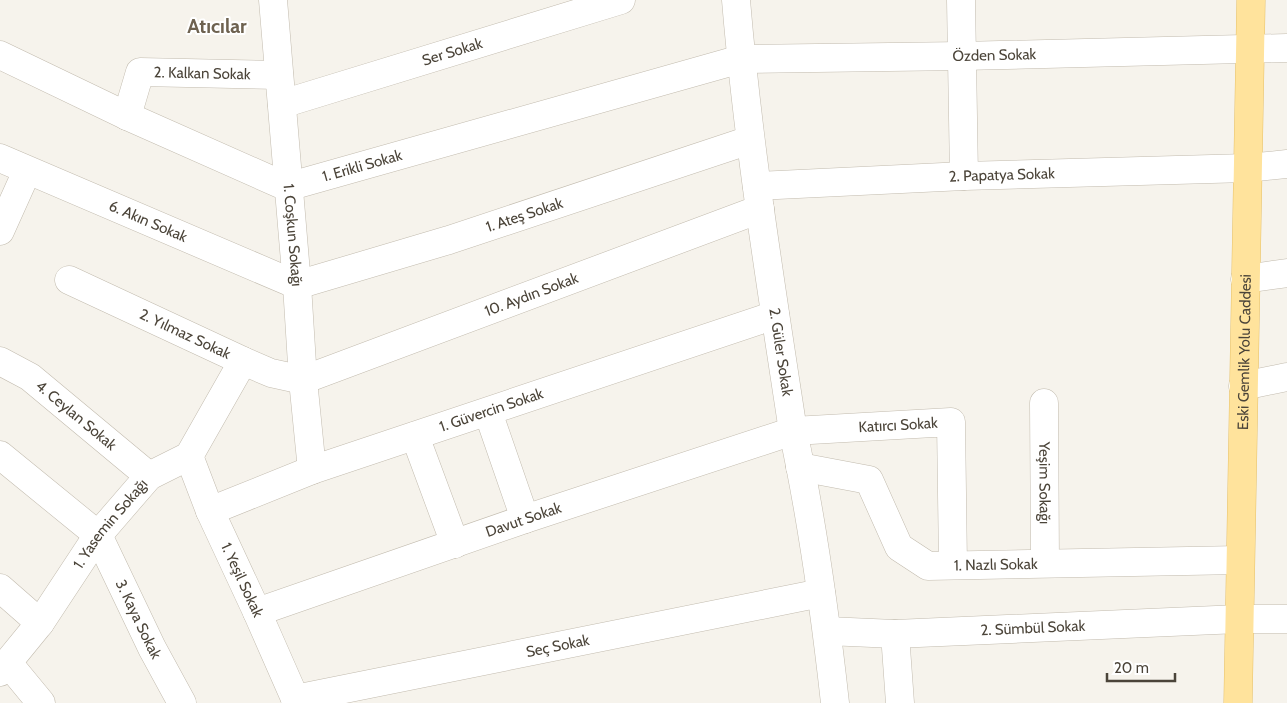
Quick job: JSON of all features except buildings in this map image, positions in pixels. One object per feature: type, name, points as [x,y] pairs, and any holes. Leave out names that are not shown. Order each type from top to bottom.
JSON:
[{"type":"main road","name":"Eski Gemlik Yolu Caddesi","points":[[1238,703],[1250,0]]},
{"type":"street","name":"1. Coşkun Sokağı","points":[[273,0],[303,380],[312,470]]},
{"type":"street","name":"Ser Sokak","points":[[282,104],[621,0]]},
{"type":"street","name":"2. Güler Sokak","points":[[736,0],[750,140],[758,197],[793,431],[827,631],[835,703]]},
{"type":"street","points":[[961,0],[964,176]]},
{"type":"street","name":"Özden Sokak","points":[[741,59],[1287,48]]},
{"type":"street","points":[[0,55],[128,116],[287,187]]},
{"type":"street","name":"1. Erikli Sokak","points":[[287,187],[741,59]]},
{"type":"street","name":"2. Kalkan Sokak","points":[[128,116],[140,72],[278,75]]},
{"type":"street","name":"1. Ateş Sokak","points":[[297,285],[449,240],[750,140]]},
{"type":"street","name":"6. Akın Sokak","points":[[0,158],[297,285]]},
{"type":"street","name":"2. Papatya Sokak","points":[[758,197],[964,176],[1247,168],[1287,164]]},
{"type":"street","points":[[0,231],[27,171]]},
{"type":"street","name":"10. Aydın Sokak","points":[[303,380],[758,197]]},
{"type":"street","points":[[1246,279],[1287,273]]},
{"type":"street","name":"2. Yılmaz Sokak","points":[[69,280],[271,373],[303,380]]},
{"type":"street","name":"1. Güvercin Sokak","points":[[210,511],[312,470],[775,315]]},
{"type":"street","name":"4. Ceylan Sokak","points":[[0,361],[30,377],[149,476]]},
{"type":"street","points":[[189,456],[244,361]]},
{"type":"street","points":[[1244,386],[1287,377]]},
{"type":"street","name":"Yeşim Sokağı","points":[[1044,403],[1045,563]]},
{"type":"street","points":[[488,412],[525,519]]},
{"type":"street","name":"Katırcı Sokak","points":[[793,431],[952,422],[953,565]]},
{"type":"street","name":"Davut Sokak","points":[[257,612],[525,519],[793,431]]},
{"type":"street","points":[[415,436],[455,544]]},
{"type":"street","points":[[0,455],[98,535]]},
{"type":"street","name":"1. Yasemin Sokağı","points":[[4,667],[40,623],[98,535],[149,476],[189,456]]},
{"type":"street","name":"1. Yeşil Sokak","points":[[189,456],[210,511],[296,701]]},
{"type":"street","name":"1. Nazlı Sokak","points":[[800,467],[869,480],[900,547],[928,566],[1240,560]]},
{"type":"street","name":"3. Kaya Sokak","points":[[98,535],[152,648],[182,703]]},
{"type":"street","points":[[0,588],[40,623]]},
{"type":"street","name":"Seç Sokak","points":[[296,701],[366,695],[821,594]]},
{"type":"street","name":"2. Sümbül Sokak","points":[[827,631],[895,634],[1239,619],[1287,619]]},
{"type":"street","points":[[895,634],[900,703]]},
{"type":"street","points":[[4,667],[41,703]]},
{"type":"district","name":"Atıcılar","points":[[217,26]]}]
